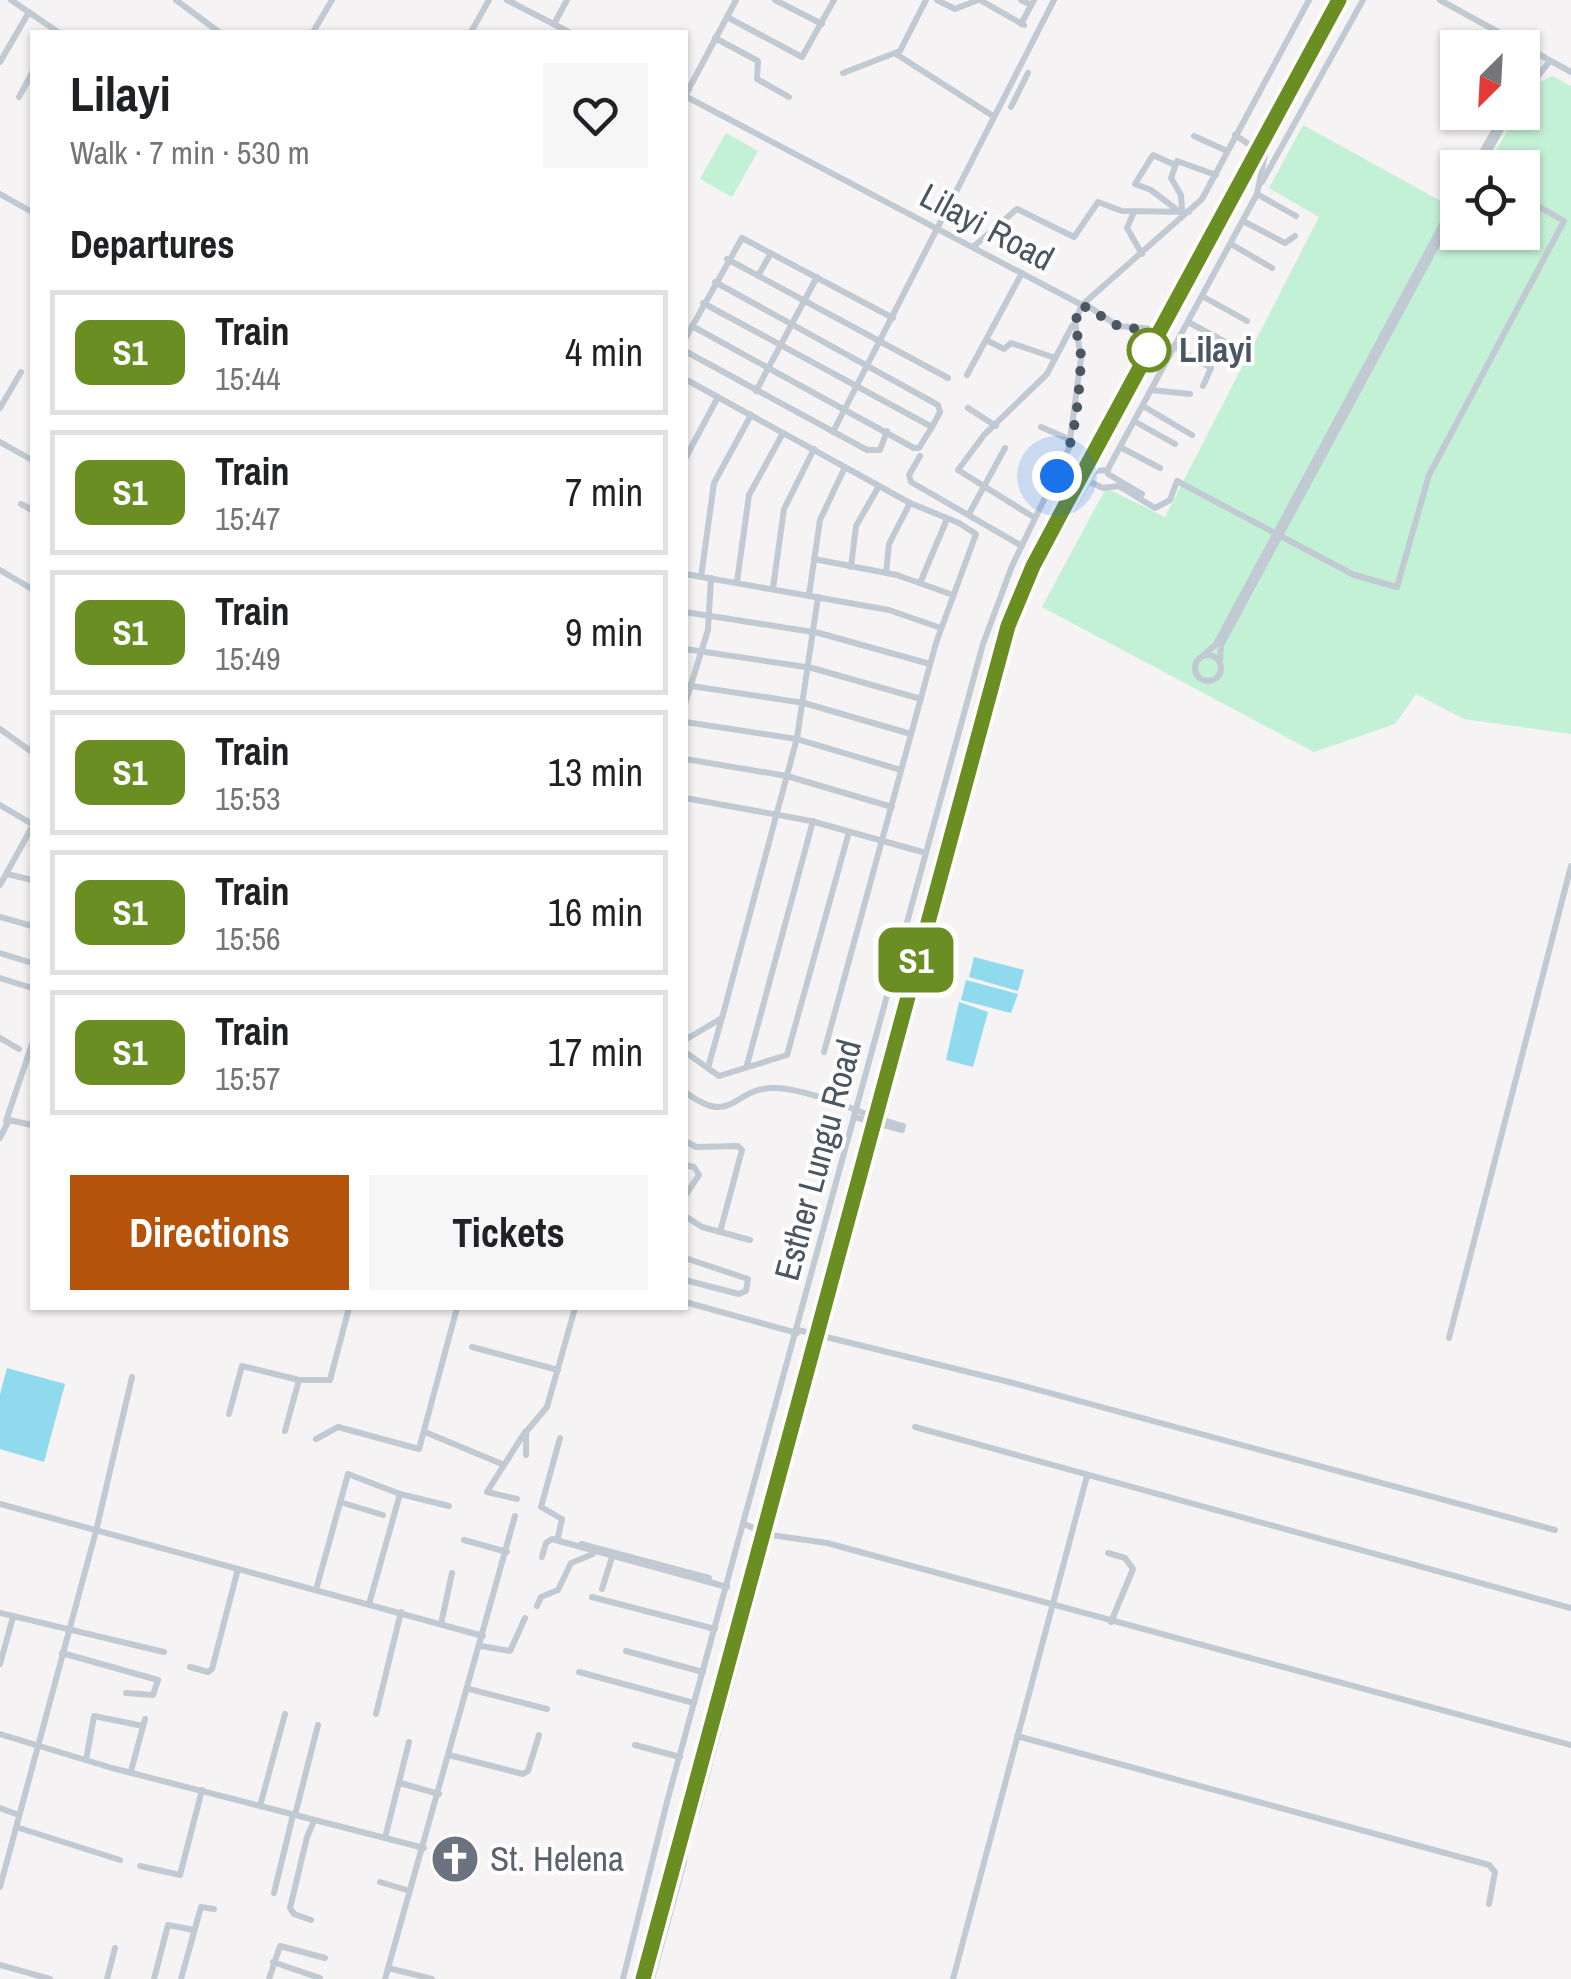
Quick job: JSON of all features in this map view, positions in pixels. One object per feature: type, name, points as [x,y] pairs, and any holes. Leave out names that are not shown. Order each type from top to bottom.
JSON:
[{"type":"street","points":[[11,0],[54,30]]},
{"type":"street","points":[[176,0],[216,30]]},
{"type":"street","points":[[314,30],[332,0]]},
{"type":"street","points":[[473,30],[489,0]]},
{"type":"street","points":[[506,0],[565,30]]},
{"type":"street","points":[[523,8],[528,0]]},
{"type":"street","points":[[554,24],[567,0]]},
{"type":"street","points":[[688,90],[736,0]]},
{"type":"street","points":[[775,0],[822,24]]},
{"type":"street","points":[[727,18],[802,56],[834,0]]},
{"type":"street","points":[[843,73],[895,53],[908,40],[926,0]]},
{"type":"street","points":[[937,0],[958,10],[979,0],[1023,24],[1033,3],[1021,0]]},
{"type":"street","points":[[833,432],[1054,0]]},
{"type":"street","name":"Lilayi Road","points":[[688,98],[1084,305],[1142,254],[1216,175],[1309,0]]},
{"type":"street","points":[[1142,494],[1108,474],[1108,470],[1363,0]]},
{"type":"street","points":[[1440,0],[1494,30]]},
{"type":"street","points":[[0,62],[28,12]]},
{"type":"street","points":[[715,38],[758,62],[757,79],[789,97]]},
{"type":"street","points":[[895,53],[993,116]]},
{"type":"street","points":[[1540,55],[1571,72]]},
{"type":"street","points":[[1540,73],[1550,61]]},
{"type":"street","points":[[1011,107],[1028,74]]},
{"type":"street","points":[[19,97],[30,77]]},
{"type":"street","points":[[1236,135],[1265,155]]},
{"type":"street","points":[[1194,136],[1227,151]]},
{"type":"street","points":[[1265,155],[1284,144]]},
{"type":"street","points":[[1175,165],[1153,155],[1135,184],[1159,194],[1183,211]]},
{"type":"street","points":[[1262,182],[1265,155]]},
{"type":"street","points":[[1183,211],[1171,178],[1175,165],[1181,160],[1216,175]]},
{"type":"street","points":[[0,194],[30,211]]},
{"type":"street","points":[[1257,194],[1296,216]]},
{"type":"street","points":[[973,247],[1017,209],[1074,237],[1098,202],[1134,212],[1183,211]]},
{"type":"street","points":[[1088,481],[1103,488],[1119,486],[1156,508],[1170,500],[1177,481],[1354,575],[1397,587],[1429,475],[1564,221],[1540,207]]},
{"type":"street","points":[[1114,209],[1142,254]]},
{"type":"street","points":[[1127,228],[1134,212]]},
{"type":"street","points":[[1243,221],[1286,243],[1296,236]]},
{"type":"street","points":[[1440,229],[1279,532],[1221,645],[1219,677],[1204,680],[1195,666],[1216,644],[1279,532],[1304,491],[1440,239]]},
{"type":"street","points":[[688,333],[740,238],[894,318]]},
{"type":"street","points":[[1231,244],[1272,268]]},
{"type":"street","points":[[758,276],[771,252]]},
{"type":"street","points":[[727,260],[948,378]]},
{"type":"street","points":[[966,375],[1022,274]]},
{"type":"street","points":[[756,391],[817,278]]},
{"type":"street","points":[[692,326],[919,448],[932,427],[940,412],[938,405],[716,282]]},
{"type":"street","points":[[1202,296],[1248,321]]},
{"type":"street","points":[[704,304],[932,427]]},
{"type":"street","points":[[1084,305],[1118,326],[1155,329]]},
{"type":"street","name":"Esther Lungu Road","points":[[623,1979],[694,1703],[983,644],[1022,546],[1071,440],[1081,358],[1075,322],[1084,305]]},
{"type":"street","points":[[1035,518],[986,485],[958,472],[980,440],[1046,374],[1075,322]]},
{"type":"street","points":[[1188,322],[1230,345]]},
{"type":"street","points":[[986,340],[1004,350],[1010,344],[1055,358]]},
{"type":"street","points":[[1174,346],[1211,368],[1203,386]]},
{"type":"street","points":[[688,353],[873,452],[882,448],[887,431]]},
{"type":"street","points":[[0,408],[21,372]]},
{"type":"street","points":[[688,381],[878,486],[976,534],[940,628],[824,1052]]},
{"type":"street","points":[[1151,390],[1190,394]]},
{"type":"street","points":[[688,453],[718,397]]},
{"type":"street","points":[[1142,406],[1192,435]]},
{"type":"street","points":[[968,408],[996,426]]},
{"type":"street","points":[[701,576],[714,483],[751,415]]},
{"type":"street","points":[[1134,421],[1175,444]]},
{"type":"street","points":[[1041,427],[1071,440]]},
{"type":"street","points":[[737,582],[749,494],[784,433]]},
{"type":"street","points":[[0,442],[30,459]]},
{"type":"street","points":[[968,514],[1005,448]]},
{"type":"street","points":[[1120,448],[1160,468]]},
{"type":"street","points":[[772,588],[784,508],[814,450]]},
{"type":"street","points":[[920,456],[909,480],[1022,546]]},
{"type":"street","points":[[708,1068],[796,740],[814,632],[814,560],[822,511],[846,467]]},
{"type":"street","points":[[1025,595],[1094,471],[1108,470]]},
{"type":"street","points":[[851,566],[856,526],[878,486]]},
{"type":"street","points":[[886,573],[889,544],[910,503]]},
{"type":"street","points":[[21,504],[30,509]]},
{"type":"street","points":[[920,583],[946,519]]},
{"type":"street","points":[[814,560],[886,573],[954,594]]},
{"type":"street","points":[[0,570],[30,588]]},
{"type":"street","points":[[688,574],[888,610],[940,628]]},
{"type":"street","points":[[711,578],[710,616],[688,685],[803,703],[911,734]]},
{"type":"street","points":[[688,612],[814,632],[930,664]]},
{"type":"street","points":[[688,649],[808,668],[921,699]]},
{"type":"street","points":[[1204,655],[1215,656],[1220,662]]},
{"type":"street","points":[[688,722],[796,740],[902,770]]},
{"type":"street","points":[[0,729],[30,751]]},
{"type":"street","points":[[688,760],[787,776],[892,806]]},
{"type":"street","points":[[688,799],[814,822],[926,853]]},
{"type":"street","points":[[0,805],[30,824]]},
{"type":"street","points":[[747,1066],[814,822]]},
{"type":"street","points":[[688,1054],[723,1076],[787,1054],[849,832]]},
{"type":"street","points":[[0,885],[28,844]]},
{"type":"street","points":[[1449,1338],[1571,866]]},
{"type":"street","points":[[7,874],[30,880]]},
{"type":"street","points":[[0,918],[30,926]]},
{"type":"street","points":[[0,953],[30,962]]},
{"type":"street","points":[[0,978],[30,987]]},
{"type":"street","points":[[688,1038],[721,1020]]},
{"type":"street","points":[[0,1038],[18,1049]]},
{"type":"street","points":[[0,1138],[30,1056]]},
{"type":"street","points":[[688,1098],[702,1110],[715,1114],[774,1092],[902,1128]]},
{"type":"street","points":[[861,1098],[871,1120]]},
{"type":"street","points":[[7,1119],[30,1125]]},
{"type":"street","points":[[852,1134],[871,1120]]},
{"type":"street","points":[[688,1143],[696,1147],[738,1146],[742,1150],[720,1232]]},
{"type":"street","points":[[688,1166],[699,1175],[688,1192]]},
{"type":"street","points":[[688,1218],[750,1240]]},
{"type":"street","points":[[688,1259],[748,1279],[746,1292],[739,1294],[688,1281]]},
{"type":"street","points":[[688,1303],[798,1332],[824,1335],[1555,1530]]},
{"type":"street","points":[[229,1414],[242,1366],[299,1380],[330,1380],[349,1310]]},
{"type":"street","points":[[316,1438],[338,1426],[419,1449],[456,1310]]},
{"type":"street","points":[[517,1500],[487,1492],[520,1436],[542,1416],[574,1310]]},
{"type":"street","points":[[652,1979],[684,1862],[685,1843],[698,1808],[824,1335]]},
{"type":"street","points":[[472,1347],[558,1370]]},
{"type":"street","points":[[0,1887],[3,1863],[16,1828],[96,1531],[132,1377]]},
{"type":"street","points":[[285,1431],[299,1380]]},
{"type":"street","points":[[916,1426],[1571,1608]]},
{"type":"street","points":[[425,1432],[502,1464]]},
{"type":"street","points":[[526,1432],[526,1454]]},
{"type":"street","points":[[558,1537],[562,1519],[542,1510],[541,1504],[560,1438]]},
{"type":"street","points":[[316,1590],[346,1476],[351,1473],[400,1494],[450,1506]]},
{"type":"street","points":[[953,1979],[1087,1476]]},
{"type":"street","points":[[369,1604],[400,1494]]},
{"type":"street","points":[[340,1502],[384,1515]]},
{"type":"street","points":[[0,1504],[483,1636]]},
{"type":"street","points":[[385,1979],[481,1646],[514,1516]]},
{"type":"street","points":[[744,1524],[771,1534],[827,1543],[1571,1746]]},
{"type":"street","points":[[546,1533],[727,1585]]},
{"type":"street","points":[[464,1540],[507,1552]]},
{"type":"street","points":[[542,1557],[549,1540],[727,1585]]},
{"type":"street","points":[[537,1606],[541,1597],[558,1590],[571,1563],[570,1545]]},
{"type":"street","points":[[571,1563],[594,1553]]},
{"type":"street","points":[[1108,1553],[1120,1554],[1133,1569],[1111,1622]]},
{"type":"street","points":[[602,1589],[612,1558]]},
{"type":"street","points":[[190,1668],[208,1672],[212,1669],[238,1568]]},
{"type":"street","points":[[441,1624],[452,1573]]},
{"type":"street","points":[[592,1597],[715,1629]]},
{"type":"street","points":[[376,1714],[401,1612]]},
{"type":"street","points":[[0,1613],[164,1652]]},
{"type":"street","points":[[0,1664],[13,1617]]},
{"type":"street","points":[[481,1646],[510,1651],[525,1618]]},
{"type":"street","points":[[626,1651],[703,1672]]},
{"type":"street","points":[[62,1653],[158,1680],[152,1695],[126,1693]]},
{"type":"street","points":[[579,1672],[694,1703]]},
{"type":"street","points":[[469,1689],[546,1709]]},
{"type":"street","points":[[260,1806],[285,1714]]},
{"type":"street","points":[[86,1760],[94,1716],[144,1723],[131,1772]]},
{"type":"street","points":[[274,1893],[318,1725]]},
{"type":"street","points":[[0,1734],[424,1848]]},
{"type":"street","points":[[449,1755],[523,1774],[528,1771],[539,1735]]},
{"type":"street","points":[[1016,1736],[1488,1866],[1495,1872],[1490,1904]]},
{"type":"street","points":[[384,1838],[410,1742]]},
{"type":"street","points":[[635,1745],[680,1757]]},
{"type":"street","points":[[400,1783],[439,1794]]},
{"type":"street","points":[[140,1866],[180,1875],[202,1790]]},
{"type":"street","points":[[0,1808],[19,1814]]},
{"type":"street","points":[[312,1920],[294,1914],[290,1908],[314,1821]]},
{"type":"street","points":[[16,1828],[120,1860]]},
{"type":"street","points":[[380,1882],[410,1891]]},
{"type":"street","points":[[181,1979],[202,1906],[214,1909]]},
{"type":"street","points":[[156,1978],[168,1925],[194,1930]]},
{"type":"street","points":[[269,1979],[280,1946],[325,1958]]},
{"type":"street","points":[[107,1979],[114,1948]]},
{"type":"street","points":[[273,1962],[320,1978]]},
{"type":"street","points":[[0,1965],[46,1978]]},
{"type":"street","points":[[388,1968],[432,1979]]},
{"type":"green space","points":[[1552,76],[1571,86],[1571,734],[1464,719],[1416,694],[1395,724],[1314,752],[1042,607],[1106,488],[1165,517],[1319,217],[1269,188],[1303,125],[1440,201],[1440,250],[1540,250],[1540,150],[1496,150],[1508,130],[1540,130],[1540,83]]},
{"type":"green space","points":[[726,133],[758,151],[732,197],[700,179]]},
{"type":"water","points":[[974,957],[1024,970],[1018,991],[969,977]]},
{"type":"water","points":[[966,980],[1018,994],[1011,1013],[961,1000]]},
{"type":"water","points":[[959,1002],[988,1012],[973,1067],[946,1060]]},
{"type":"water","points":[[7,1368],[65,1384],[44,1462],[0,1449],[0,1394]]},
{"type":"railway","points":[[643,1979],[1008,626],[1066,504],[1339,0]]},
{"type":"train","name":"S1","points":[[643,1979],[910,982],[1018,597],[1339,0]]},
{"type":"place","name":"Lilayi","points":[[1149,350]]},
{"type":"place","name":"St. Helena","points":[[455,1859]]},
{"type":"route","points":[[1057,476],[1071,440],[1081,358],[1074,327],[1082,305],[1118,326],[1144,330],[1149,350]]}]
